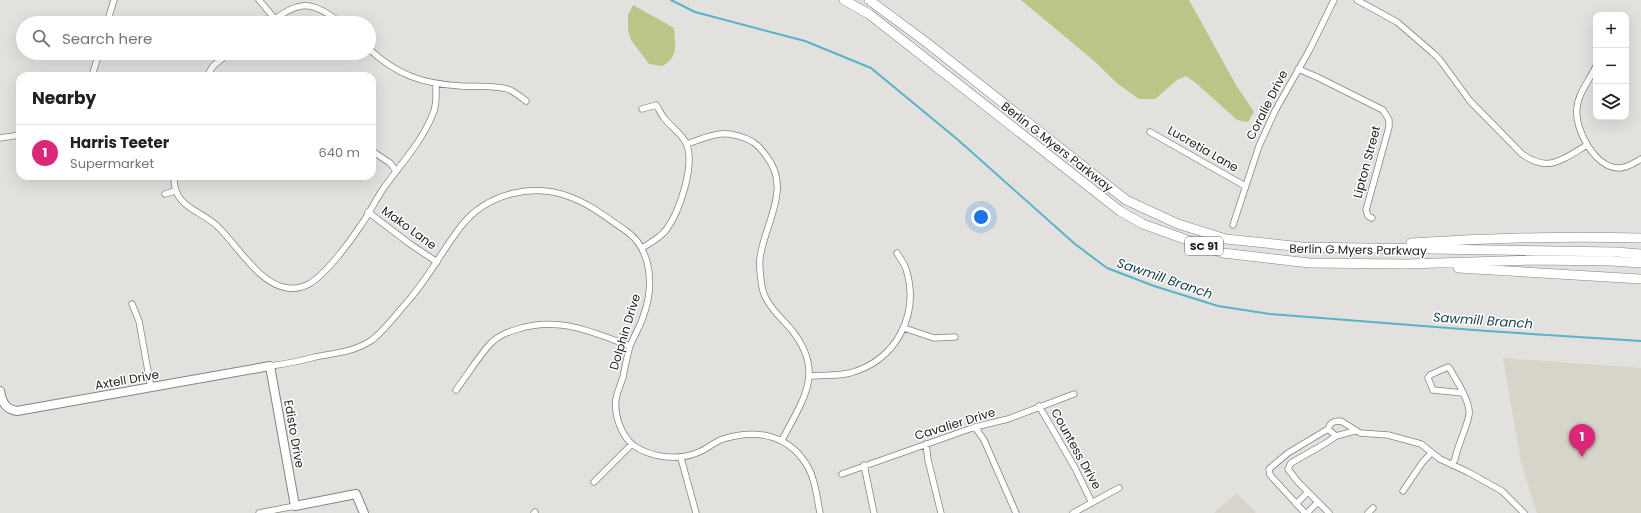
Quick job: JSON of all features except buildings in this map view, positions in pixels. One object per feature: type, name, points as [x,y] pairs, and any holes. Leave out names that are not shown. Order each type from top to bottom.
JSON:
[{"type":"main road","name":"Berlin G Myers Parkway","points":[[844,0],[868,14],[1120,211],[1143,224],[1223,253],[1309,263],[1407,264],[1533,260],[1641,263]]},
{"type":"main road","name":"Berlin G Myers Parkway","points":[[869,0],[932,47],[1126,200],[1178,224],[1226,239],[1302,247],[1616,252],[1641,254]]},
{"type":"main road","points":[[1120,211],[1126,200]]},
{"type":"main road","points":[[1351,247],[1467,239],[1604,237],[1641,238]]},
{"type":"main road","points":[[1407,264],[1641,279]]},
{"type":"street","points":[[109,16],[114,0]]},
{"type":"street","points":[[259,0],[272,16]]},
{"type":"street","name":"Coralie Drive","points":[[1233,225],[1259,146],[1275,112],[1310,49],[1334,0]]},
{"type":"street","points":[[1356,0],[1397,22],[1433,53],[1474,105],[1522,154],[1530,160],[1539,164],[1555,162],[1587,145]]},
{"type":"street","points":[[279,16],[297,4],[310,2],[324,7],[334,16]]},
{"type":"street","points":[[376,54],[403,74],[423,81],[462,87],[501,88],[510,90],[526,101]]},
{"type":"street","points":[[93,72],[97,60]]},
{"type":"street","points":[[209,72],[213,66],[220,60]]},
{"type":"street","name":"Lipton Street","points":[[1298,69],[1383,110],[1389,120],[1389,127],[1366,210],[1368,216],[1372,218]]},
{"type":"street","points":[[1593,72],[1584,88],[1577,107],[1577,121],[1587,145],[1603,163],[1613,167],[1624,168],[1641,159]]},
{"type":"street","points":[[174,180],[175,191],[178,197],[187,206],[216,225],[263,275],[275,284],[288,288],[295,288],[308,284],[324,270],[349,242],[362,224],[375,200],[428,126],[433,115],[436,99],[436,84]]},
{"type":"street","points":[[642,109],[656,105],[664,118],[675,128],[686,144],[689,160],[688,175],[675,216],[666,231],[652,243],[642,248]]},
{"type":"street","name":"Lucretia Lane","points":[[1150,132],[1245,186]]},
{"type":"street","points":[[686,144],[707,136],[725,133],[742,136],[758,146],[772,163],[778,183],[776,200],[760,259],[763,292],[770,305],[800,340],[806,356],[810,376],[805,394],[782,440]]},
{"type":"street","points":[[0,138],[16,136]]},
{"type":"street","points":[[376,153],[390,162],[396,172]]},
{"type":"street","name":"Dolphin Drive","points":[[270,366],[347,352],[366,343],[376,336],[393,319],[414,294],[461,226],[475,212],[503,196],[520,191],[531,190],[566,195],[582,202],[630,234],[642,248],[648,263],[650,279],[644,317],[630,346],[616,398],[616,413],[621,429],[632,444],[648,452],[681,458],[699,452],[720,440],[740,434],[761,433],[782,440],[798,453],[809,469],[815,488],[820,513]]},
{"type":"street","points":[[165,194],[175,191]]},
{"type":"street","name":"Mako Lane","points":[[368,212],[410,244],[437,262]]},
{"type":"street","points":[[810,376],[849,374],[865,367],[882,356],[904,328],[909,316],[909,284],[906,267],[897,253]]},
{"type":"street","points":[[132,304],[139,321],[151,388]]},
{"type":"street","points":[[456,390],[492,343],[503,334],[528,326],[549,323],[567,325],[591,331],[630,346]]},
{"type":"street","points":[[904,328],[934,338],[955,337]]},
{"type":"street","name":"Axtell Drive","points":[[0,391],[4,405],[17,411],[270,366]]},
{"type":"street","name":"Edisto Drive","points":[[270,366],[294,506]]},
{"type":"street","points":[[1452,465],[1469,414],[1467,403],[1463,393],[1448,367],[1430,375],[1428,378],[1433,390],[1463,393]]},
{"type":"street","name":"Cavalier Drive","points":[[842,474],[975,427],[1008,419],[1074,394]]},
{"type":"street","name":"Countess Drive","points":[[1039,406],[1075,468],[1092,503]]},
{"type":"street","points":[[1318,502],[1306,513],[1270,475],[1269,469],[1288,453],[1328,429],[1330,424],[1340,421],[1364,434],[1388,435],[1421,444],[1431,453],[1502,491],[1524,513]]},
{"type":"street","points":[[975,427],[984,440],[1016,513]]},
{"type":"street","points":[[1328,429],[1336,436]]},
{"type":"street","points":[[1329,513],[1289,471],[1289,466],[1291,463],[1336,436],[1355,430]]},
{"type":"street","points":[[594,482],[632,444]]},
{"type":"street","points":[[926,444],[928,460],[941,513]]},
{"type":"street","points":[[1403,491],[1422,463],[1431,453]]},
{"type":"street","points":[[681,458],[696,513]]},
{"type":"street","points":[[864,465],[874,513]]},
{"type":"street","points":[[1073,513],[1119,488]]},
{"type":"street","points":[[1296,504],[1308,492]]},
{"type":"street","points":[[259,513],[356,494],[364,513]]},
{"type":"street","points":[[1368,513],[1373,508]]},
{"type":"shaded area","points":[[1503,358],[1641,368],[1641,513],[1537,513],[1521,462]]},
{"type":"shaded area","points":[[1237,493],[1256,513],[1214,513]]},
{"type":"green space","points":[[1021,0],[1189,0],[1236,85],[1254,112],[1248,122],[1237,120],[1196,83],[1186,76],[1177,80],[1155,99],[1139,99],[1118,84],[1093,60]]},
{"type":"green space","points":[[633,5],[674,28],[674,55],[662,66],[649,64],[631,40],[628,30],[628,15]]},
{"type":"waterway","name":"Sawmill Branch","points":[[671,0],[695,12],[805,41],[871,68],[957,139],[1075,244],[1107,268],[1154,286],[1218,306],[1270,314],[1487,331],[1641,341]]},
{"type":"place","name":"Harris Teeter","points":[[1582,457]]}]
